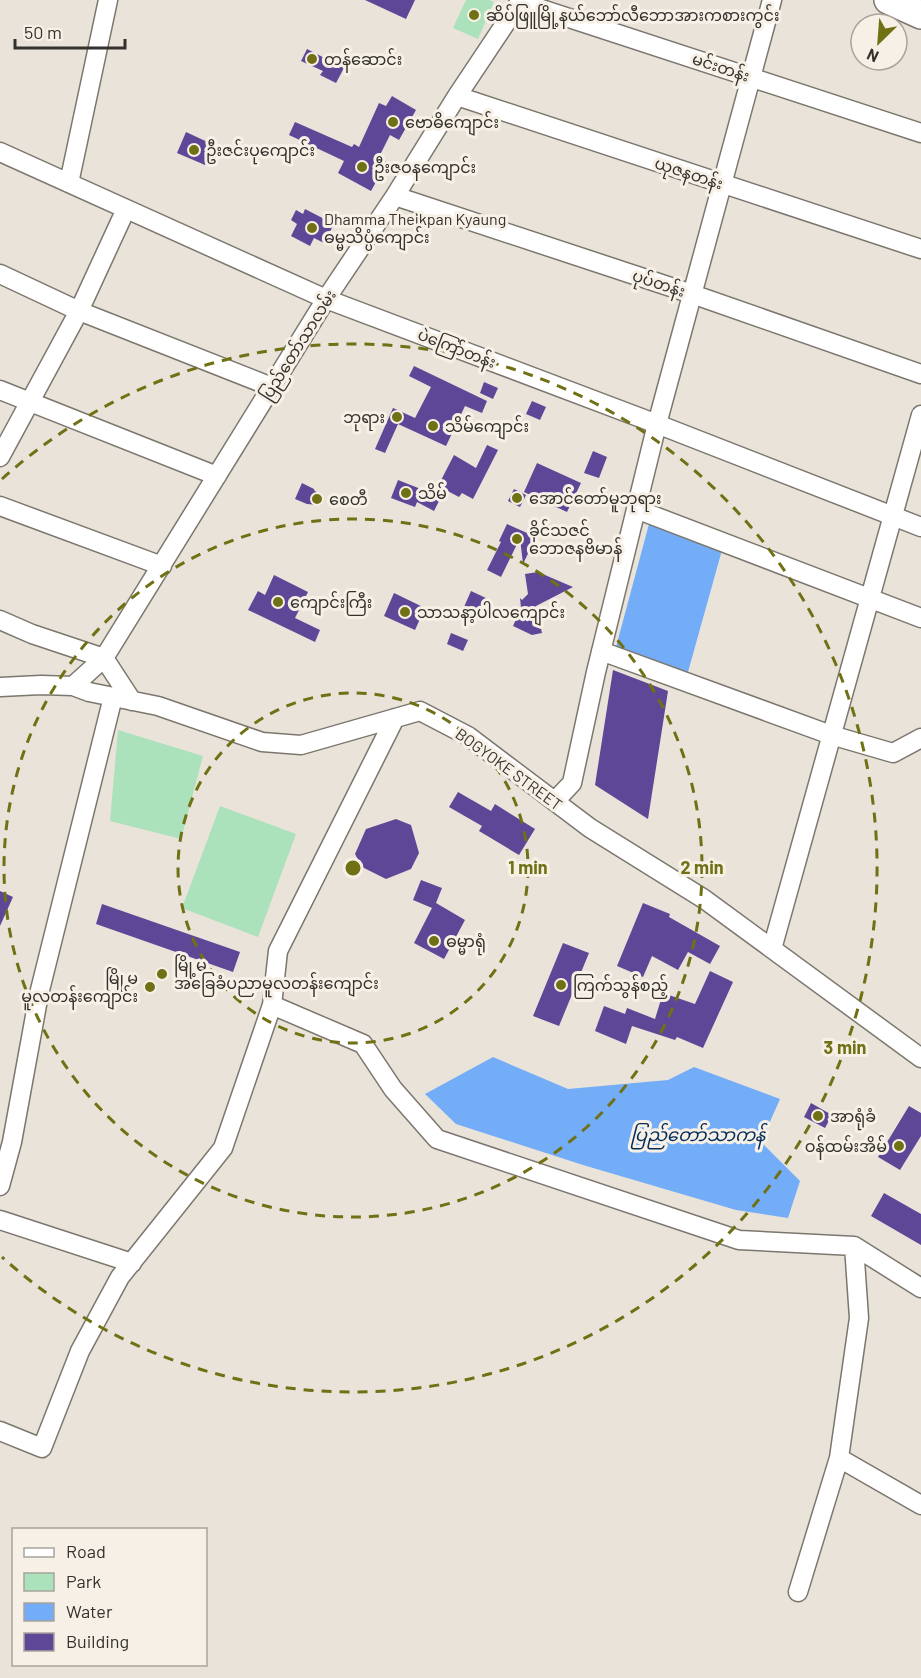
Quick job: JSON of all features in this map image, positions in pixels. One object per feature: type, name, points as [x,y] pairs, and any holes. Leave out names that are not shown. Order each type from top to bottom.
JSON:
[{"type":"main road","points":[[888,0],[921,15]]},
{"type":"street","points":[[69,183],[108,0]]},
{"type":"street","points":[[555,801],[572,783],[601,651],[657,424],[772,0]]},
{"type":"street","name":"မင်းတန်း","points":[[521,1],[921,133]]},
{"type":"street","name":"ပြည်တော်သာလမ်း","points":[[73,686],[104,658],[326,299],[521,1]]},
{"type":"street","name":"ယုဇနတန်း","points":[[457,96],[921,249]]},
{"type":"street","name":"ပဲကြော်တန်း","points":[[0,152],[326,299],[921,527]]},
{"type":"street","name":"ပုပ်တန်း","points":[[395,196],[692,294],[921,374]]},
{"type":"street","points":[[0,457],[79,311],[126,209]]},
{"type":"street","points":[[0,274],[79,311],[272,387]]},
{"type":"street","points":[[0,390],[217,476]]},
{"type":"street","points":[[772,949],[868,598],[921,415]]},
{"type":"street","points":[[0,506],[162,566]]},
{"type":"street","points":[[636,509],[921,618]]},
{"type":"street","points":[[0,620],[32,634],[104,658],[132,701]]},
{"type":"street","points":[[601,651],[831,735],[894,753],[921,738]]},
{"type":"street","name":"BOGYOKE STREET","points":[[0,687],[73,686],[158,706],[262,742],[301,745],[420,711],[468,736],[590,828],[704,898],[921,1058]]},
{"type":"street","points":[[0,1186],[12,1142],[39,994],[112,697]]},
{"type":"street","points":[[0,1431],[42,1448],[80,1351],[120,1277],[223,1148],[272,1005],[278,951],[394,718]]},
{"type":"street","points":[[272,1005],[363,1044],[393,1089],[437,1139],[739,1240],[854,1246],[921,1288]]},
{"type":"street","points":[[0,1220],[132,1263]]},
{"type":"street","points":[[798,1592],[839,1458],[859,1318],[854,1246]]},
{"type":"street","points":[[839,1458],[921,1505]]},
{"type":"green space","name":"ဆိပ်ဖြူမြို့နယ်ဘော်လီဘောအားကစားကွင်း","points":[[466,0],[494,2],[478,39],[453,28]]},
{"type":"green space","points":[[118,730],[203,756],[181,839],[110,821]]},
{"type":"green space","points":[[220,806],[296,834],[258,937],[182,908]]},
{"type":"water","points":[[649,524],[722,550],[688,672],[616,647]]},
{"type":"water","name":"ပြည်တော်သာကန်","points":[[493,1057],[568,1089],[668,1080],[694,1067],[780,1099],[761,1142],[800,1181],[788,1218],[736,1210],[583,1165],[456,1124],[425,1094]]},
{"type":"building","points":[[365,0],[415,0],[406,19]]},
{"type":"building","points":[[307,49],[344,68],[336,83],[320,75],[323,71],[301,61]]},
{"type":"building","points":[[392,96],[416,110],[399,140],[390,135],[379,157],[387,162],[371,191],[338,173],[344,161],[289,135],[295,122],[352,147],[354,144],[359,147],[379,103],[386,106]]},
{"type":"building","points":[[186,132],[214,145],[205,165],[177,153]]},
{"type":"building","points":[[305,209],[334,224],[324,243],[314,238],[310,246],[291,236],[297,224],[291,220],[296,210],[303,214]]},
{"type":"building","points":[[414,366],[487,401],[482,413],[465,406],[446,446],[398,424],[385,453],[375,449],[393,408],[415,418],[431,387],[409,376]]},
{"type":"building","points":[[484,382],[498,388],[493,399],[480,393]]},
{"type":"building","points":[[532,401],[546,407],[540,420],[526,414]]},
{"type":"building","points":[[487,445],[498,450],[473,499],[462,493],[459,497],[438,486],[454,455],[476,468]]},
{"type":"building","points":[[593,451],[607,457],[599,478],[584,473]]},
{"type":"building","points":[[537,463],[581,483],[567,512],[524,492]]},
{"type":"building","name":"သိမ်","points":[[398,480],[441,497],[434,511],[417,502],[415,507],[391,498]]},
{"type":"building","points":[[302,483],[314,489],[323,498],[322,503],[307,504],[295,499]]},
{"type":"building","name":"အောင်တော်မူဘုရား","points":[[514,489],[526,495],[520,507],[508,501]]},
{"type":"building","points":[[507,524],[536,537],[523,564],[520,538],[501,577],[487,570]]},
{"type":"building","points":[[538,572],[573,587],[536,606],[542,633],[532,635],[513,626],[521,608],[520,598],[522,600],[528,594],[525,574]]},
{"type":"building","name":"ကျောင်းကြီး","points":[[274,575],[308,592],[295,618],[320,630],[315,642],[248,610],[258,591],[265,595]]},
{"type":"building","points":[[471,591],[488,599],[481,615],[464,607]]},
{"type":"building","name":"သာသနာ့ပါလကျောင်း","points":[[394,593],[425,608],[415,630],[384,616]]},
{"type":"building","points":[[451,633],[468,640],[463,651],[447,644]]},
{"type":"building","points":[[613,670],[668,691],[648,819],[595,785]]},
{"type":"building","points":[[458,792],[491,811],[495,804],[535,829],[519,855],[479,831],[482,826],[449,807]]},
{"type":"building","points":[[396,819],[411,825],[419,853],[411,869],[386,879],[362,867],[355,854],[366,829]]},
{"type":"building","points":[[421,880],[442,888],[436,903],[465,920],[444,959],[414,943],[432,908],[413,900]]},
{"type":"building","points":[[0,891],[13,897],[0,926]]},
{"type":"building","points":[[643,903],[670,914],[669,917],[720,946],[710,964],[688,952],[678,970],[652,956],[643,977],[617,966]]},
{"type":"building","points":[[102,904],[240,952],[233,972],[96,924]]},
{"type":"building","name":"ကြက်သွန်စည့်","points":[[563,943],[589,953],[559,1026],[533,1016]]},
{"type":"building","points":[[710,971],[733,982],[703,1048],[677,1037],[675,1040],[632,1026],[626,1044],[595,1031],[604,1006],[625,1014],[627,1008],[655,1019],[663,993],[695,1004]]},
{"type":"building","name":"အာရုံခံ","points":[[811,1103],[832,1115],[825,1128],[804,1117]]},
{"type":"building","name":"ဝန်ထမ်းအိမ်","points":[[909,1106],[921,1113],[921,1136],[900,1170],[878,1157]]},
{"type":"building","points":[[884,1193],[921,1214],[921,1245],[871,1216]]},
{"type":"place","name":"ဆိပ်ဖြူမြို့နယ်ဘော်လီဘောအားကစားကွင်း","points":[[474,15]]},
{"type":"place","name":"တန်ဆောင်း","points":[[312,59]]},
{"type":"place","name":"ဗောဓိကျောင်း","points":[[393,122]]},
{"type":"place","name":"ဦးဇင်းပုကျောင်း","points":[[194,150]]},
{"type":"place","name":"ဦးဇဝနကျောင်း","points":[[362,167]]},
{"type":"place","name":"Dhamma Theikpan Kyaung ဓမ္မသိပ္ပံကျောင်း","points":[[312,228]]},
{"type":"place","name":"ဘုရား","points":[[397,417]]},
{"type":"place","name":"သိမ်ကျောင်း","points":[[433,426]]},
{"type":"place","name":"သိမ်","points":[[406,493]]},
{"type":"place","name":"အောင်တော်မူဘုရား","points":[[517,498]]},
{"type":"place","name":"စေတီ","points":[[317,499]]},
{"type":"place","name":"ခိုင်သဇင် ဘောဇနဗိမာန်","points":[[517,539]]},
{"type":"place","name":"ကျောင်းကြီး","points":[[278,602]]},
{"type":"place","name":"သာသနာ့ပါလကျောင်း","points":[[405,612]]},
{"type":"place","name":"ဓမ္မာရုံ","points":[[434,941]]},
{"type":"place","name":"မြို့မ အခြေခံပညာမူလတန်းကျောင်း","points":[[162,974]]},
{"type":"place","name":"ကြက်သွန်စည့်","points":[[561,985]]},
{"type":"place","name":"မြို့မ မူလတန်းကျောင်း","points":[[150,987]]},
{"type":"place","name":"အာရုံခံ","points":[[818,1116]]},
{"type":"place","name":"ဝန်ထမ်းအိမ်","points":[[899,1146]]}]
